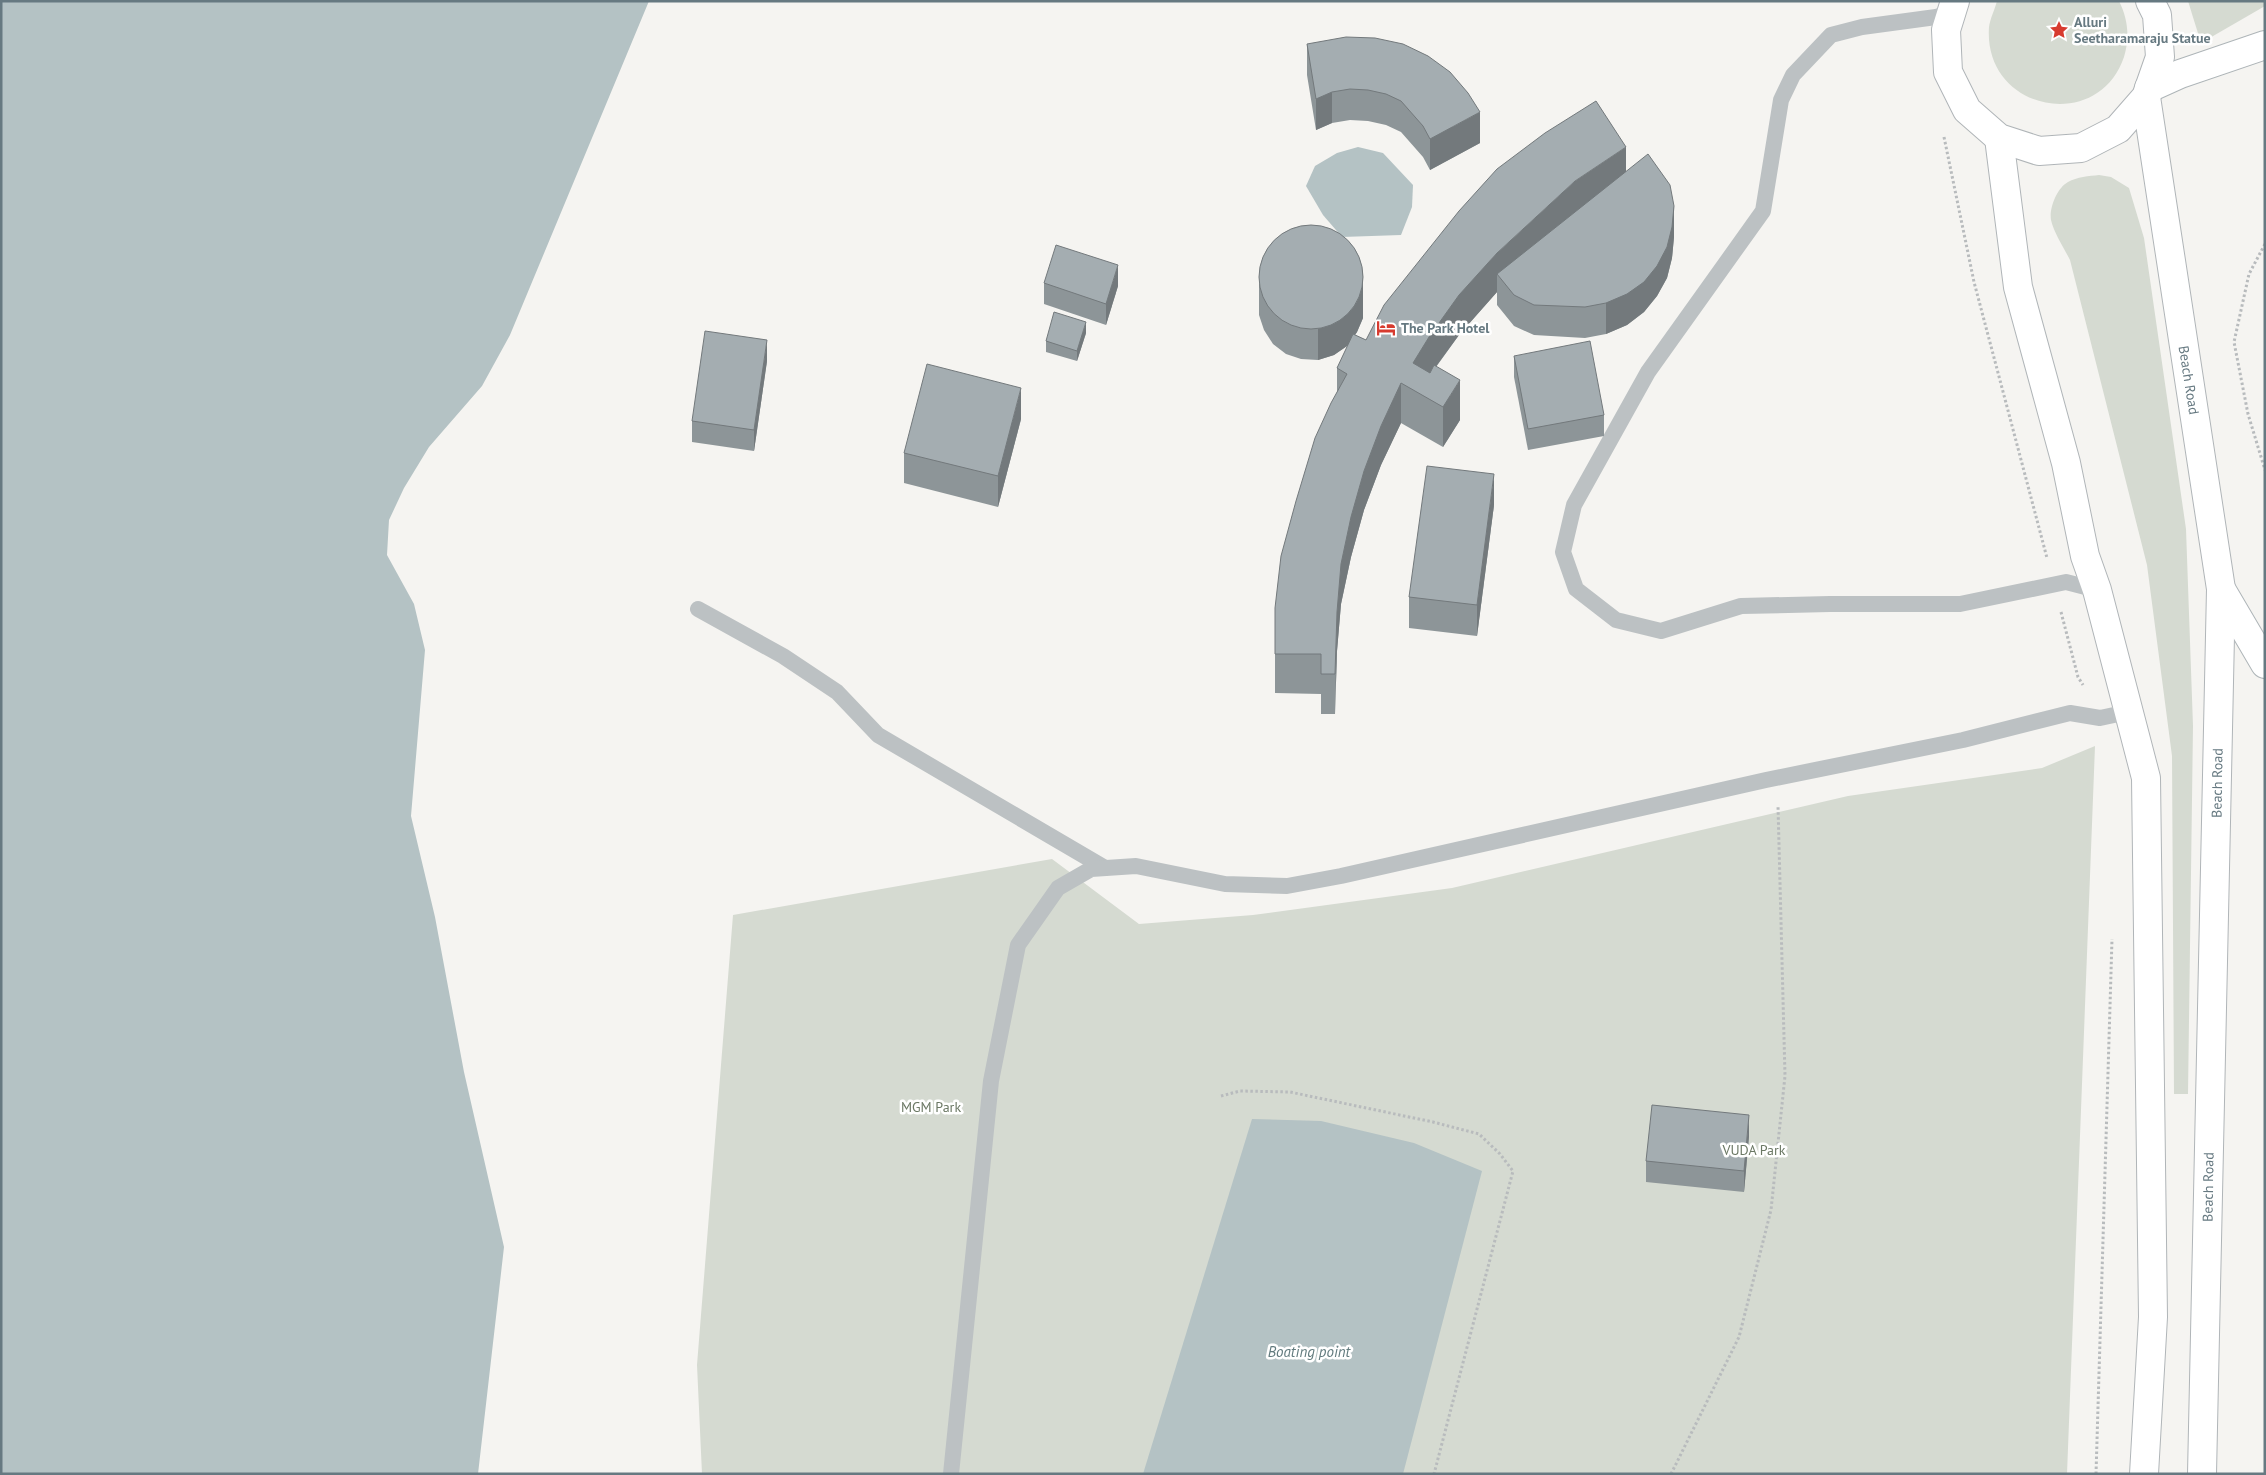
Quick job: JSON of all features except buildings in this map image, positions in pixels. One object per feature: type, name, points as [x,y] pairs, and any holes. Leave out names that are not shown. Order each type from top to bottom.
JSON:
[{"type":"main road","points":[[2148,93],[2160,57],[2157,16],[2150,1]]},
{"type":"main road","points":[[1953,7],[1946,30],[1948,72],[1967,110],[1999,138],[2039,151],[2081,148],[2118,129],[2148,93],[2180,74],[2265,44]]},
{"type":"main road","name":"Beach Road","points":[[2148,93],[2221,589],[2202,1474]]},
{"type":"main road","points":[[1999,138],[2018,287],[2064,454],[2085,556],[2097,590],[2146,778],[2153,1318],[2144,1474]]},
{"type":"main road","points":[[2221,589],[2265,664]]},
{"type":"lane","points":[[1953,7],[1936,17],[1862,27],[1831,35],[1793,75],[1781,100],[1763,211],[1648,372],[1574,505],[1563,552],[1576,589],[1616,620],[1661,631],[1741,606],[1960,604],[2066,582],[2097,590]]},
{"type":"lane","points":[[698,609],[783,656],[837,692],[878,736],[1105,868]]},
{"type":"lane","points":[[952,1474],[991,1081],[1018,945],[1058,888],[1091,869],[1136,866],[1225,884],[1286,886],[1341,876],[1777,778],[1963,740],[2070,713],[2100,718],[2128,712]]},
{"type":"path","points":[[2265,244],[2249,274],[2234,342],[2248,414],[2265,470]]},
{"type":"path","points":[[1671,1474],[1739,1337],[1771,1210],[1785,1076],[1777,778]]},
{"type":"path","points":[[1221,1096],[1240,1090],[1290,1092],[1433,1122],[1479,1134],[1500,1154],[1513,1171],[1434,1474]]},
{"type":"green space","points":[[1997,1],[2119,1],[2126,21],[2127,42],[2124,57],[2110,81],[2091,97],[2068,103],[2045,102],[2022,94],[2004,78],[1992,56],[1989,27]]},
{"type":"green space","points":[[2188,1],[2265,1],[2265,6],[2201,43]]},
{"type":"green space","points":[[2099,175],[2111,177],[2129,188],[2144,238],[2186,529],[2193,726],[2188,1094],[2174,1094],[2172,756],[2147,565],[2070,260],[2051,220],[2051,210],[2055,199],[2064,185],[2075,179]]},
{"type":"green space","name":"VUDA Park","points":[[2095,746],[2067,1474],[702,1474],[697,1365],[733,915],[1052,859],[1139,924],[1253,915],[1452,888],[1848,796],[2042,768]]},
{"type":"water","points":[[1,1],[649,1],[510,335],[482,386],[429,447],[404,488],[389,520],[387,555],[414,604],[425,650],[411,816],[435,917],[464,1072],[504,1247],[478,1474],[1,1474]]},
{"type":"water","points":[[1358,147],[1383,153],[1413,185],[1412,207],[1401,235],[1342,237],[1323,215],[1306,186],[1315,166],[1337,153]]},
{"type":"water","name":"Boating point","points":[[1252,1119],[1321,1121],[1414,1143],[1482,1171],[1403,1474],[1143,1474]]},
{"type":"place","name":"Alluri Seetharamaraju Statue","points":[[2059,30]]},
{"type":"place","name":"The Park Hotel","points":[[1386,328]]},
{"type":"park label","name":"MGM Park","points":[[931,1107]]}]
